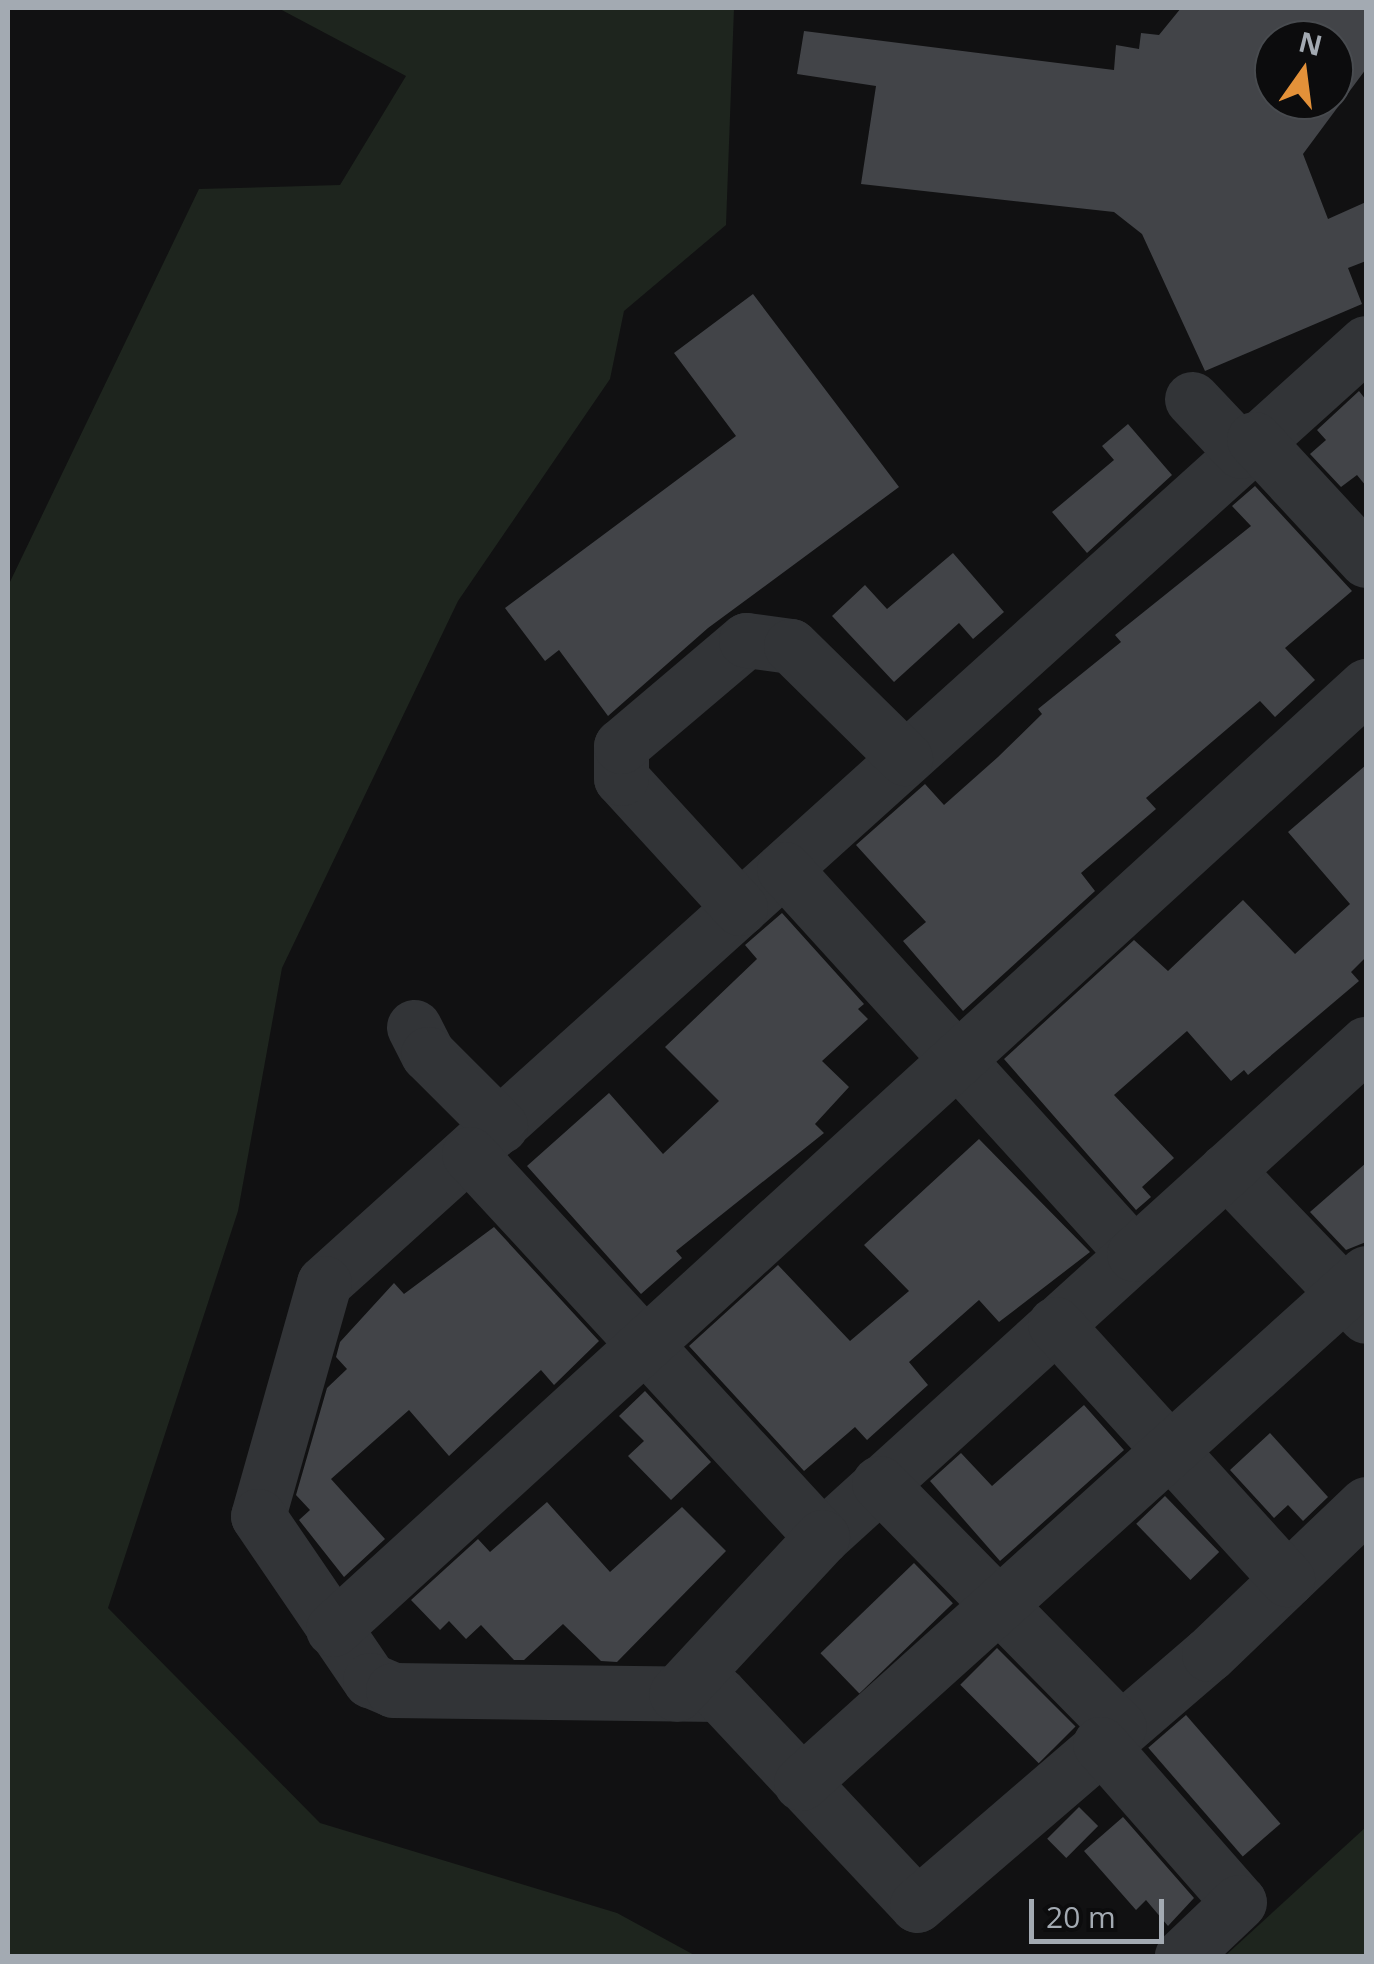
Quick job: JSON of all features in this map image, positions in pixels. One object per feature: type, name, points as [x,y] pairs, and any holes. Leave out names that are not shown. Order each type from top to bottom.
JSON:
[{"type":"street","points":[[1366,343],[1247,445],[324,1283],[258,1516],[370,1680],[394,1690],[718,1694],[917,1905],[1288,1579],[1366,1504]]},
{"type":"street","points":[[1192,398],[1247,445],[1366,560]]},
{"type":"street","points":[[740,908],[621,778],[621,746],[746,640],[791,646],[905,758]]},
{"type":"street","points":[[333,1629],[1366,686]]},
{"type":"street","points":[[784,868],[1134,1254]]},
{"type":"street","points":[[414,1028],[485,1140],[646,1340],[822,1537]]},
{"type":"street","points":[[676,1694],[822,1537],[879,1483],[1366,1044]]},
{"type":"street","points":[[801,1783],[998,1612],[1169,1451],[1359,1294],[1226,1170]]},
{"type":"street","points":[[1056,1324],[1288,1579]]},
{"type":"street","points":[[879,1483],[1110,1736],[1239,1902],[1182,1956]]},
{"type":"shaded area","points":[[278,8],[734,8],[726,225],[624,311],[610,379],[458,601],[282,968],[238,1211],[108,1608],[320,1823],[617,1913],[696,1956],[8,1956],[8,586],[199,189],[340,185],[406,76]]},
{"type":"shaded area","points":[[1366,1827],[1366,1956],[1225,1956]]},
{"type":"building","points":[[1181,8],[1366,8],[1366,69],[1354,85],[1354,20],[1254,20],[1254,120],[1328,120],[1303,154],[1328,219],[1366,202],[1366,261],[1348,268],[1362,304],[1205,371],[1142,234],[1114,212],[861,184],[876,86],[797,74],[804,31],[1114,70],[1116,45],[1139,49],[1141,33],[1159,35]]},
{"type":"building","points":[[753,294],[899,487],[708,628],[608,716],[559,650],[545,661],[505,608],[736,436],[674,353]]},
{"type":"building","points":[[1359,391],[1366,400],[1366,486],[1357,475],[1341,487],[1310,454],[1326,440],[1317,430]]},
{"type":"building","points":[[1128,424],[1172,475],[1087,553],[1052,512],[1114,460],[1102,446]]},
{"type":"building","points":[[1255,486],[1352,591],[1285,648],[1315,680],[1275,717],[1260,701],[1146,798],[1156,809],[1081,873],[1095,891],[963,1011],[903,941],[926,922],[856,845],[925,784],[944,805],[998,757],[1042,714],[1038,709],[1121,642],[1115,635],[1251,526],[1232,506]]},
{"type":"building","points":[[953,553],[1004,612],[973,639],[959,623],[894,682],[832,616],[865,585],[887,609]]},
{"type":"building","points":[[1366,765],[1366,957],[1351,972],[1359,981],[1248,1075],[1244,1070],[1231,1081],[1187,1031],[1114,1095],[1174,1158],[1142,1187],[1151,1197],[1136,1210],[1004,1059],[1134,940],[1168,971],[1243,900],[1295,954],[1350,904],[1288,832]]},
{"type":"building","points":[[782,913],[864,1004],[858,1009],[868,1019],[822,1061],[849,1087],[815,1124],[824,1133],[676,1251],[682,1258],[641,1294],[527,1166],[609,1093],[663,1154],[719,1101],[665,1047],[757,959],[745,945]]},
{"type":"building","points":[[979,1139],[1090,1252],[999,1322],[979,1300],[909,1362],[928,1385],[867,1440],[855,1427],[804,1471],[689,1346],[778,1265],[850,1341],[909,1291],[864,1245]]},
{"type":"building","points":[[1366,1163],[1366,1242],[1346,1250],[1310,1212]]},
{"type":"building","points":[[494,1227],[599,1341],[554,1385],[541,1370],[449,1456],[409,1410],[331,1479],[385,1539],[344,1577],[299,1520],[310,1510],[296,1495],[327,1388],[347,1369],[336,1357],[340,1342],[394,1283],[404,1294]]},
{"type":"building","points":[[645,1391],[711,1462],[671,1500],[628,1456],[644,1441],[619,1416]]},
{"type":"building","points":[[1084,1405],[1124,1450],[1000,1561],[930,1481],[961,1453],[992,1486]]},
{"type":"building","points":[[1270,1433],[1328,1497],[1303,1521],[1288,1505],[1274,1518],[1230,1470]]},
{"type":"building","points":[[1165,1496],[1219,1552],[1190,1580],[1136,1524]]},
{"type":"building","points":[[547,1502],[610,1572],[682,1507],[726,1551],[617,1662],[601,1661],[563,1624],[524,1660],[514,1660],[481,1625],[466,1639],[449,1621],[440,1630],[411,1600],[478,1539],[490,1552]]},
{"type":"building","points":[[914,1563],[953,1603],[859,1694],[820,1653]]},
{"type":"building","points":[[997,1648],[1075,1726],[1039,1763],[960,1685]]},
{"type":"building","points":[[1186,1715],[1280,1824],[1243,1856],[1148,1748]]},
{"type":"building","points":[[1079,1807],[1098,1826],[1066,1858],[1047,1839]]},
{"type":"building","points":[[1123,1817],[1194,1898],[1168,1926],[1146,1900],[1136,1910],[1084,1851]]}]
